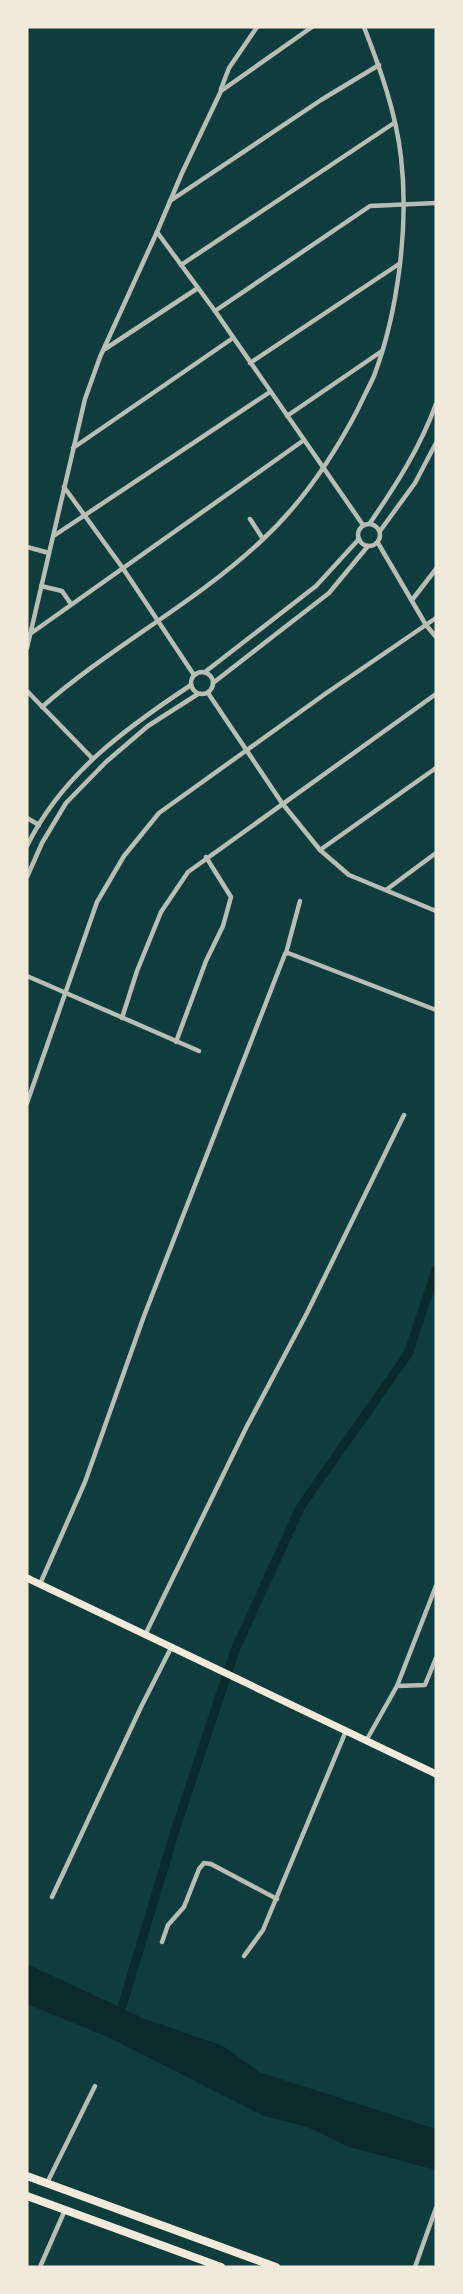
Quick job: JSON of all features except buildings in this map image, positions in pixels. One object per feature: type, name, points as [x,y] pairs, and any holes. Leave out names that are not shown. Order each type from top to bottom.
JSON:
[{"type":"main road","points":[[27,1578],[436,1774]]},
{"type":"main road","points":[[27,2176],[276,2267]]},
{"type":"main road","points":[[27,2196],[221,2267]]},
{"type":"street","points":[[27,648],[30,616],[41,586],[54,535],[85,399],[104,350],[221,91],[229,68],[257,27]]},
{"type":"street","points":[[221,91],[302,30],[312,27]]},
{"type":"street","points":[[42,707],[72,681],[229,569],[263,539],[295,507],[324,468],[345,434],[373,378],[381,351],[404,234],[401,157],[379,65],[364,27]]},
{"type":"street","points":[[170,202],[321,100],[379,65]]},
{"type":"street","points":[[181,265],[394,123]]},
{"type":"street","points":[[215,311],[370,206],[436,203]]},
{"type":"street","points":[[158,232],[363,525]]},
{"type":"street","points":[[250,363],[399,264]]},
{"type":"street","points":[[104,350],[198,288]]},
{"type":"street","points":[[73,448],[233,338]]},
{"type":"street","points":[[287,416],[381,351]]},
{"type":"street","points":[[54,535],[270,392]]},
{"type":"street","points":[[370,524],[405,471],[425,434],[436,404]]},
{"type":"street","points":[[30,634],[304,440]]},
{"type":"street","points":[[380,531],[415,483],[436,443]]},
{"type":"street","points":[[64,487],[122,567],[194,675]]},
{"type":"street","points":[[250,519],[263,539]]},
{"type":"street","points":[[194,675],[204,672],[316,586],[358,539],[358,531],[363,525],[377,526],[381,536],[378,543]]},
{"type":"street","points":[[358,539],[368,546]]},
{"type":"street","points":[[208,693],[213,683],[329,593],[368,546],[378,543]]},
{"type":"street","points":[[378,543],[426,625],[436,637]]},
{"type":"street","points":[[27,547],[49,553]]},
{"type":"street","points":[[412,600],[436,569]]},
{"type":"street","points":[[41,586],[62,591],[71,604]]},
{"type":"street","points":[[27,1103],[97,902],[124,856],[159,813],[436,618]]},
{"type":"street","points":[[204,672],[211,676],[213,683]]},
{"type":"street","points":[[27,846],[57,796],[92,758],[139,719],[190,685],[194,675]]},
{"type":"street","points":[[190,685],[198,694]]},
{"type":"street","points":[[27,691],[92,758]]},
{"type":"street","points":[[208,693],[282,803],[320,850],[349,875],[436,911]]},
{"type":"street","points":[[27,877],[42,843],[66,803],[106,762],[148,726],[198,694],[208,693]]},
{"type":"street","points":[[122,1018],[160,912],[188,872],[436,694]]},
{"type":"street","points":[[320,850],[436,768]]},
{"type":"street","points":[[27,819],[39,825]]},
{"type":"street","points":[[386,890],[436,853]]},
{"type":"street","points":[[176,1042],[206,961],[223,926],[231,897],[206,858]]},
{"type":"street","points":[[40,1584],[85,1482],[144,1316],[286,953],[300,901]]},
{"type":"street","points":[[286,953],[436,1010]]},
{"type":"street","points":[[27,976],[199,1051]]},
{"type":"street","points":[[145,1635],[246,1428],[307,1313],[404,1115]]},
{"type":"street","points":[[366,1740],[397,1686],[436,1586]]},
{"type":"street","points":[[52,1897],[172,1646]]},
{"type":"street","points":[[397,1686],[425,1685],[436,1658]]},
{"type":"street","points":[[244,1956],[263,1930],[346,1731]]},
{"type":"street","points":[[162,1942],[168,1925],[184,1908],[199,1869],[204,1863],[211,1864],[277,1899]]},
{"type":"street","points":[[47,2183],[95,2086]]},
{"type":"street","points":[[415,2267],[436,2208]]},
{"type":"street","points":[[40,2267],[65,2210]]},
{"type":"water","points":[[27,1964],[145,2019],[223,2046],[259,2072],[436,2129],[436,2170],[349,2147],[307,2127],[264,2116],[110,2038],[27,2004]]},
{"type":"waterway","points":[[118,2020],[174,1834],[235,1650],[301,1506],[408,1354],[436,1270]]}]
